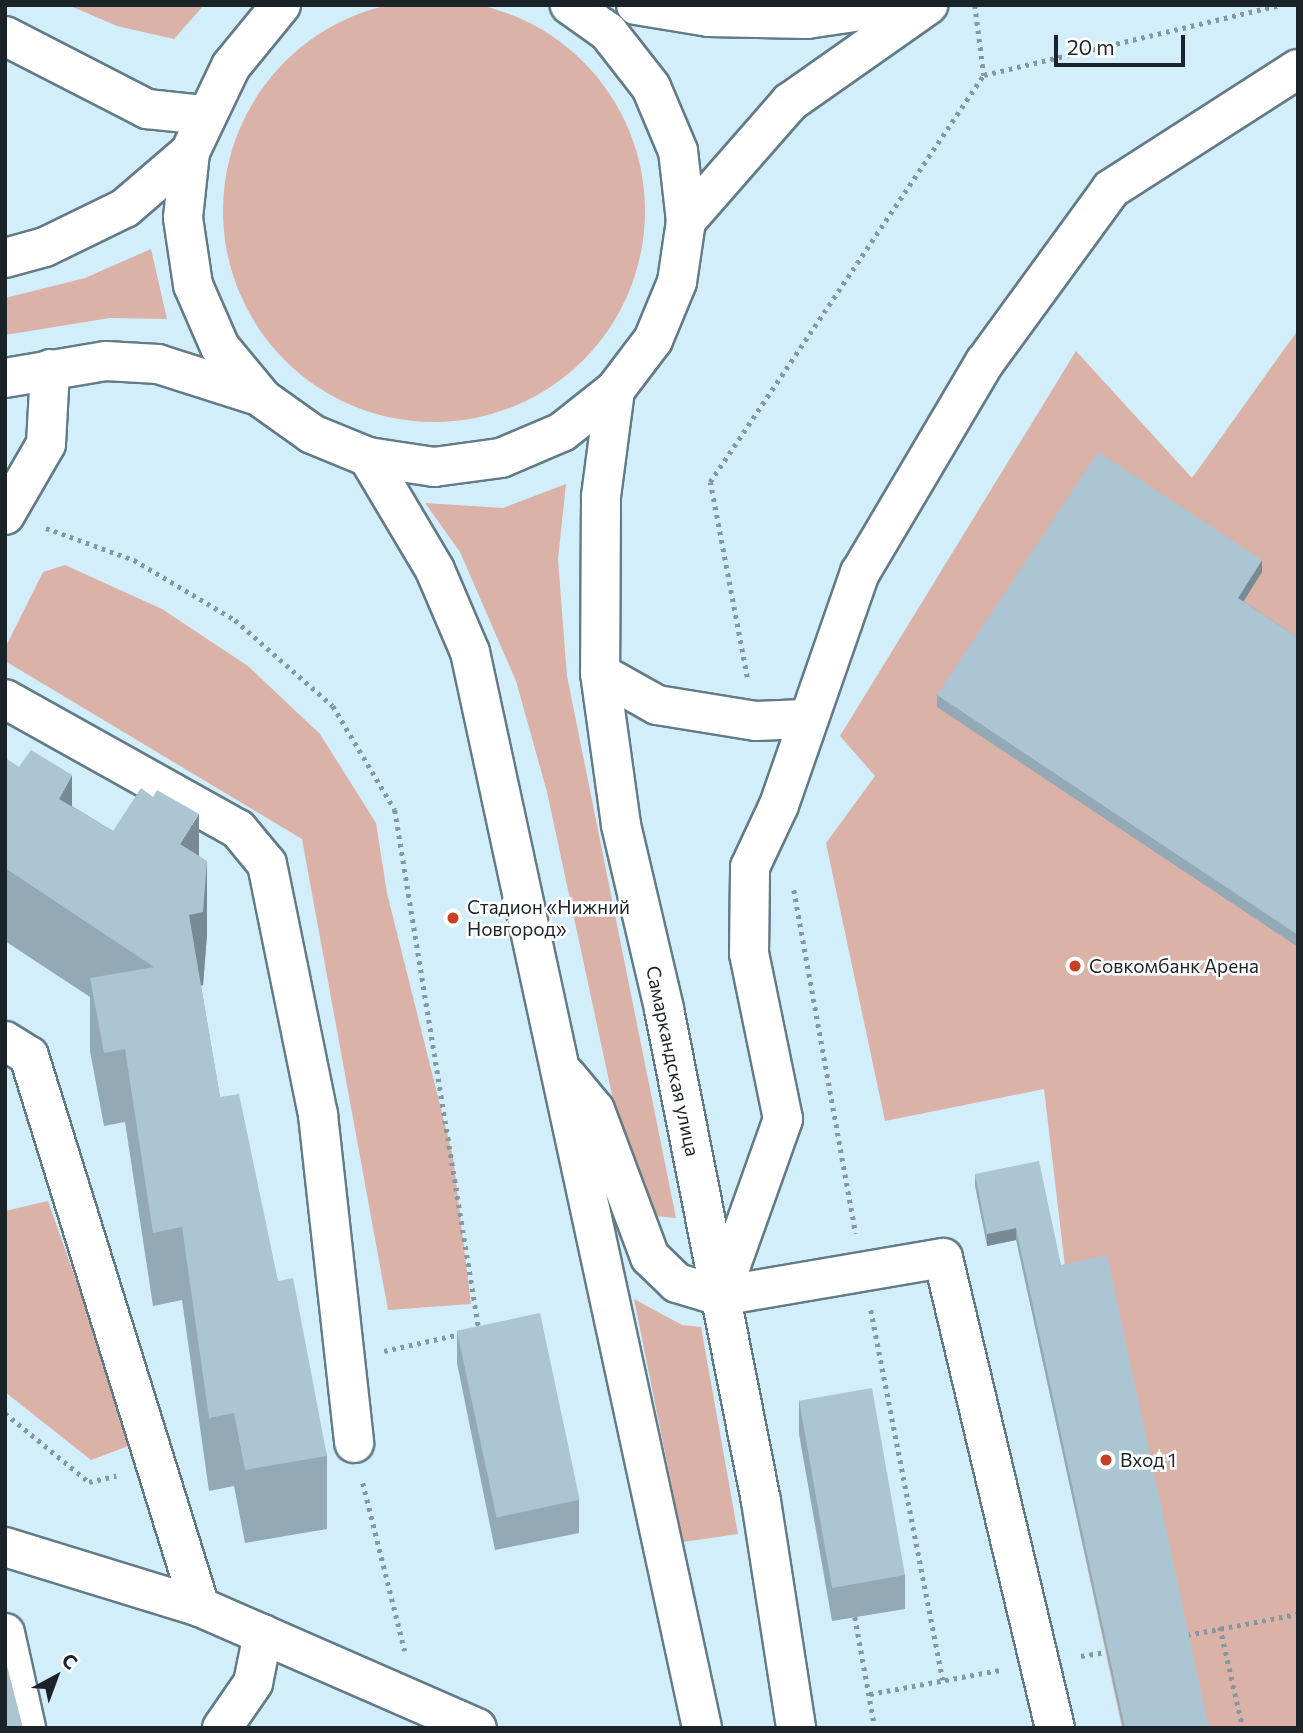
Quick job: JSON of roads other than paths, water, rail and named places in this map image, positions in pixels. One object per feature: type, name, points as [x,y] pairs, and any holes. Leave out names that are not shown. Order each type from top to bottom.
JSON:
[{"type":"main road","points":[[5,378],[106,361],[158,364],[212,376],[263,399],[312,434],[368,457],[434,467],[500,458],[562,432],[615,390],[653,340],[673,294],[686,221],[678,151],[651,86],[608,32],[570,5]]},
{"type":"main road","points":[[636,5],[709,17],[807,19],[902,5]]},
{"type":"main road","points":[[686,221],[790,103],[928,5]]},
{"type":"main road","points":[[263,399],[220,347],[193,285],[183,218],[190,152],[203,115],[231,66],[284,11]]},
{"type":"main road","points":[[5,36],[147,109],[203,115]]},
{"type":"main road","points":[[720,1296],[783,1119],[749,954],[750,867],[779,805],[805,719],[860,573],[985,362],[1111,189],[1298,69]]},
{"type":"main road","points":[[5,258],[45,247],[125,208],[190,152]]},
{"type":"main road","points":[[6,514],[46,444],[50,369]]},
{"type":"main road","name":"Самаркандская улица","points":[[615,390],[601,496],[600,673],[621,825],[720,1296],[796,1728]]},
{"type":"main road","points":[[368,457],[435,570],[470,652],[702,1728]]},
{"type":"main road","points":[[600,673],[657,705],[756,721],[805,719]]},
{"type":"main road","points":[[5,699],[238,829],[267,864],[318,1115],[354,1443]]},
{"type":"main road","points":[[5,1041],[29,1056],[200,1607]]},
{"type":"main road","points":[[560,1068],[596,1110],[650,1257],[677,1283],[720,1296],[943,1258],[1055,1728]]},
{"type":"main road","points":[[5,1547],[200,1607],[477,1728]]},
{"type":"main road","points":[[5,1633],[26,1728]]},
{"type":"main road","points":[[222,1728],[253,1683],[264,1634]]},
{"type":"place","name":"Стадион «Нижний Новгород»","points":[[453,918]]},
{"type":"place","name":"Совкомбанк Арена","points":[[1075,966]]},
{"type":"place","name":"Вход 1","points":[[1106,1460]]}]
